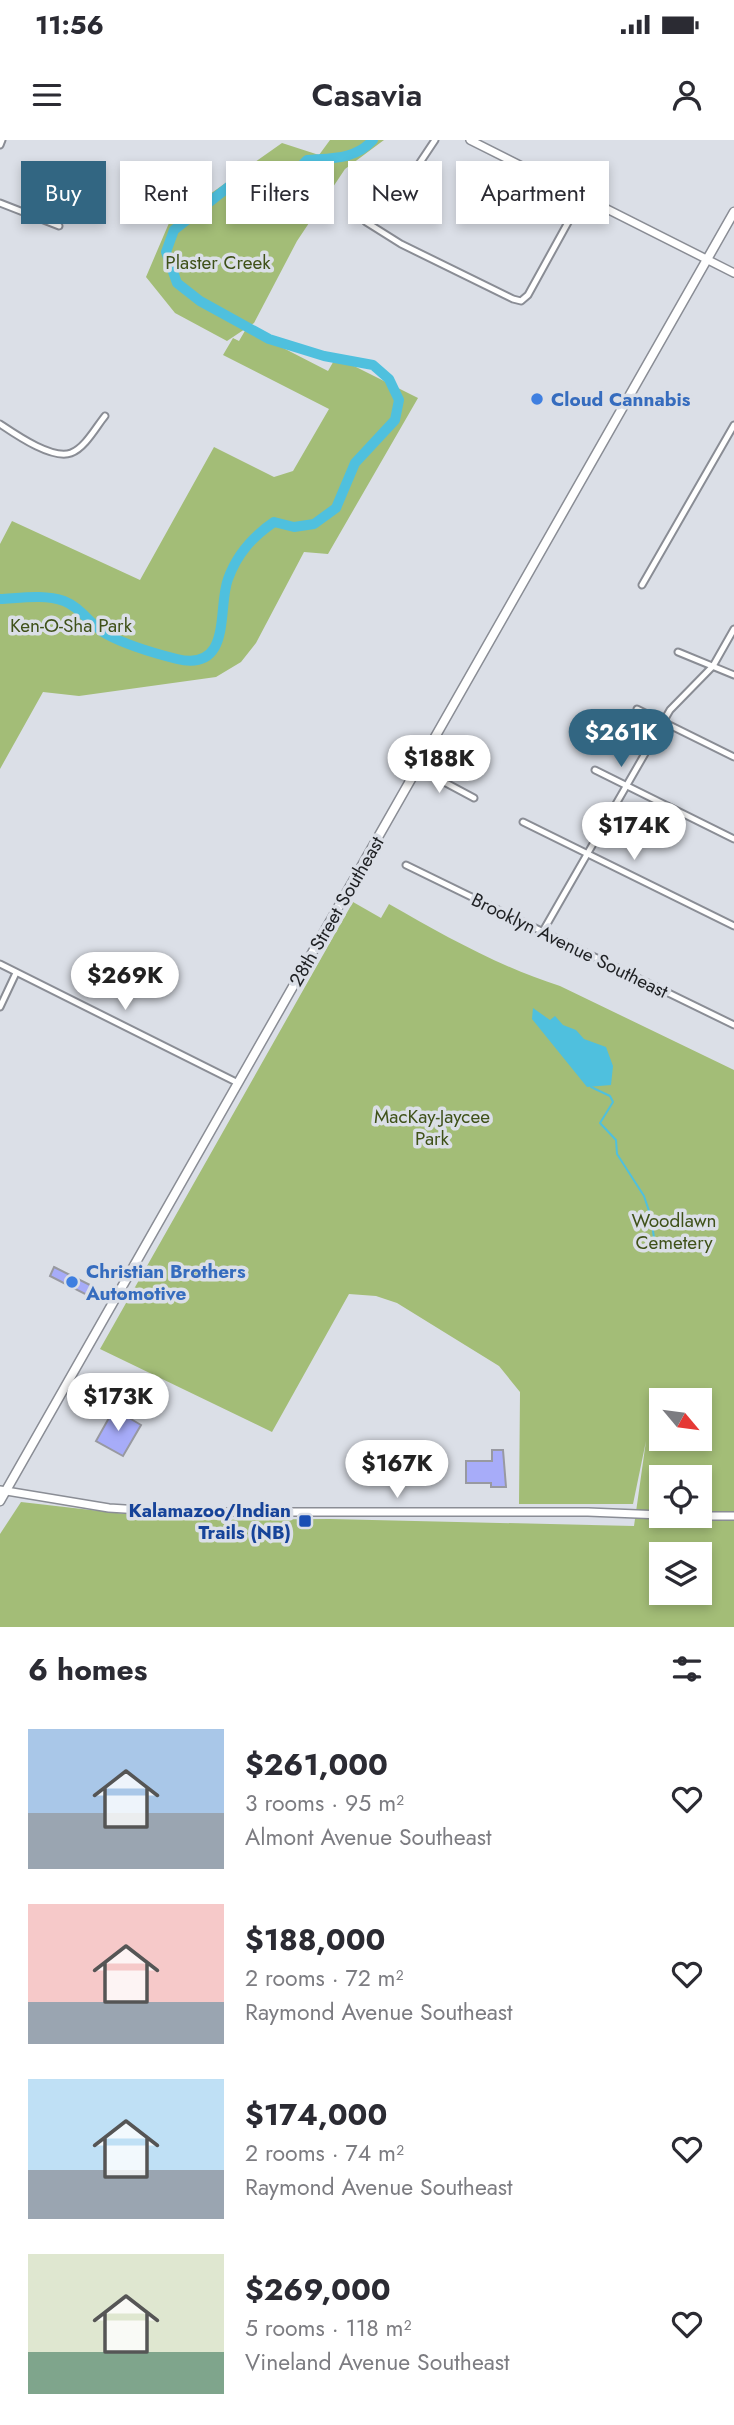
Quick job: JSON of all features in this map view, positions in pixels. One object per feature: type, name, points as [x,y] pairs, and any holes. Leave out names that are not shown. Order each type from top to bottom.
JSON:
[{"type":"main road","points":[[470,140],[511,161]]},
{"type":"main road","points":[[609,211],[734,274]]},
{"type":"main road","name":"28th Street Southeast","points":[[0,1501],[3,1491],[734,212]]},
{"type":"main road","points":[[3,1491],[109,1508],[172,1512],[649,1514]]},
{"type":"main road","points":[[712,1516],[734,1516]]},
{"type":"street","points":[[0,145],[2,140]]},
{"type":"street","points":[[435,140],[411,176],[366,217],[366,222],[401,244],[521,301],[535,282],[567,224]]},
{"type":"street","points":[[0,203],[59,226]]},
{"type":"street","points":[[0,424],[39,446],[60,454],[72,453],[82,445],[105,416]]},
{"type":"street","points":[[642,585],[734,425]]},
{"type":"street","points":[[543,931],[663,722],[677,702],[692,690],[713,666],[734,629]]},
{"type":"street","points":[[678,652],[734,675]]},
{"type":"street","points":[[637,709],[734,757]]},
{"type":"street","points":[[418,768],[474,798]]},
{"type":"street","points":[[594,769],[734,839]]},
{"type":"street","points":[[523,822],[734,926]]},
{"type":"street","name":"Brooklyn Avenue Southeast","points":[[406,865],[734,1025]]},
{"type":"street","points":[[0,964],[238,1083]]},
{"type":"street","points":[[0,1007],[16,973]]},
{"type":"green space","name":"Plaster Creek","points":[[330,140],[384,140],[356,161],[348,161],[348,167],[334,186],[334,161],[257,161],[282,143],[319,155]]},
{"type":"green space","name":"Plaster Creek","points":[[226,183],[226,224],[308,224],[254,323],[227,341],[175,313],[146,277],[169,224],[212,224],[212,193]]},
{"type":"green space","name":"Ken-O-Sha Park","points":[[246,329],[328,371],[336,357],[418,398],[328,554],[304,552],[256,643],[241,662],[216,677],[79,696],[43,692],[0,769],[0,544],[12,521],[140,580],[214,447],[274,477],[293,471],[329,409],[223,355],[233,338],[239,341]]},
{"type":"green space","points":[[353,902],[381,918],[389,904],[494,960],[560,986],[734,1070],[734,1627],[0,1627],[0,1534],[21,1502],[178,1520],[330,1519],[634,1526],[646,1441],[633,1504],[519,1504],[520,1392],[499,1366],[397,1303],[376,1296],[349,1294],[272,1432],[100,1349]]},
{"type":"water","points":[[533,1008],[550,1020],[555,1016],[584,1039],[606,1047],[613,1066],[611,1085],[587,1087],[532,1019]]},
{"type":"building","name":"Christian Brothers Automotive","points":[[54,1267],[94,1287],[89,1296],[50,1276]]},
{"type":"building","points":[[114,1409],[141,1425],[123,1456],[96,1441]]},
{"type":"building","points":[[492,1450],[503,1450],[506,1487],[491,1487],[491,1483],[466,1483],[466,1461],[492,1461]]},
{"type":"waterway","name":"Plaster Creek","points":[[0,599],[41,597],[64,601],[114,638],[177,659],[195,660],[207,656],[215,647],[228,579],[252,540],[274,522],[294,527],[314,524],[336,508],[355,463],[395,420],[399,400],[389,379],[373,365],[324,356],[269,339],[200,301],[177,283],[166,252],[174,230],[236,181],[244,179],[264,186],[294,186],[302,165],[307,160],[351,155],[373,140]]},
{"type":"waterway","points":[[591,1087],[610,1096],[613,1102],[600,1123],[616,1140],[617,1154],[644,1196],[651,1217],[655,1245]]},
{"type":"place","name":"Cloud Cannabis","points":[[537,399]]},
{"type":"place","name":"Christian Brothers Automotive","points":[[72,1282]]},
{"type":"place","name":"Kalamazoo/Indian Trails (NB)","points":[[305,1521]]},
{"type":"park label","name":"MacKay-Jaycee Park","points":[[432,1127]]},
{"type":"park label","name":"Woodlawn Cemetery","points":[[674,1231]]}]
